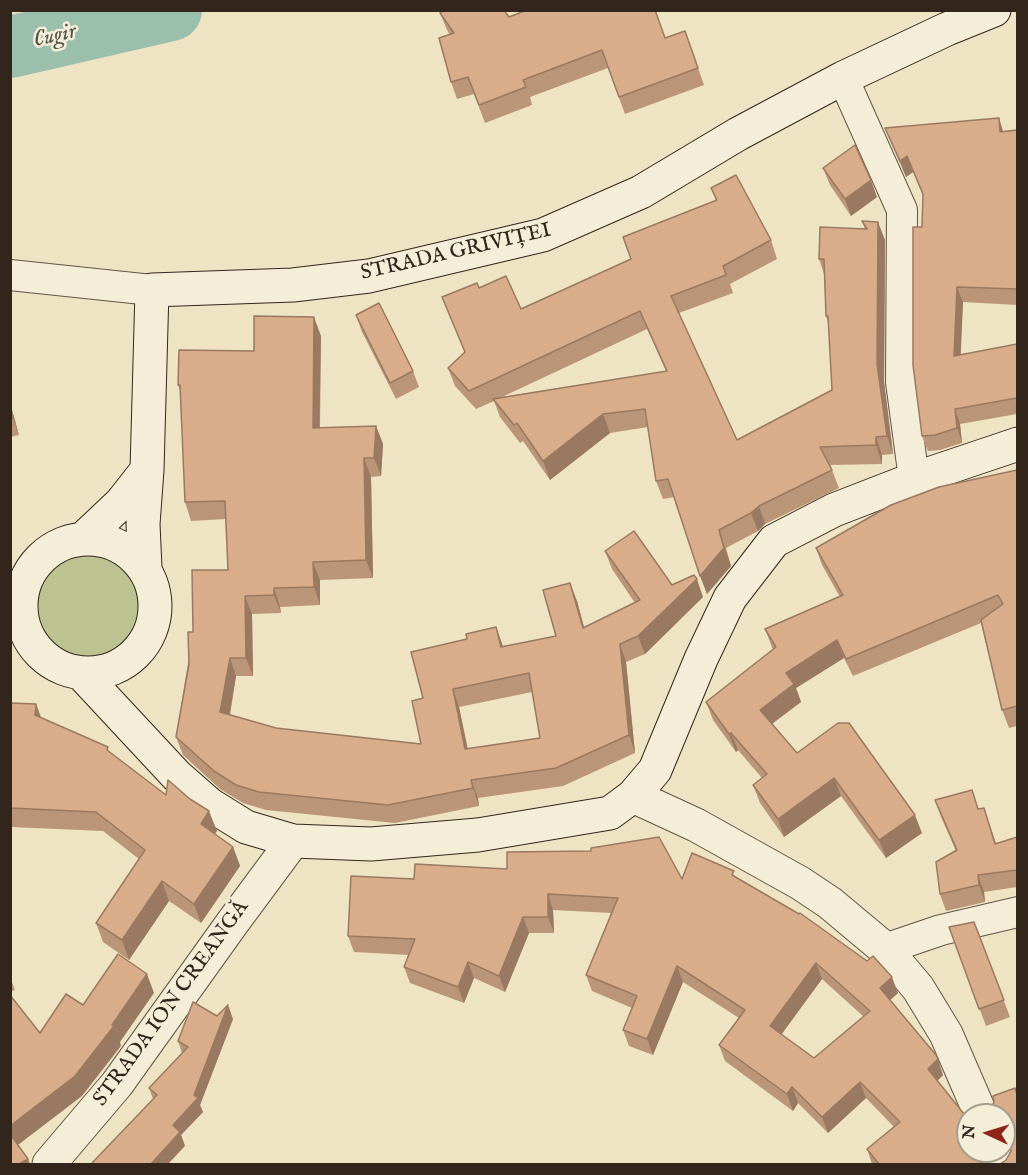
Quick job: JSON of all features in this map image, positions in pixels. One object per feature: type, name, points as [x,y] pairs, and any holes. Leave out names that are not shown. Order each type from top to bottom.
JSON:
[{"type":"main road","name":"STRADA GRIVIȚEI","points":[[152,290],[293,285],[369,276],[543,236],[641,192],[738,134],[843,78],[994,10]]},
{"type":"main road","points":[[145,568],[143,524],[147,470],[152,290]]},
{"type":"main road","points":[[82,674],[177,776],[209,804],[246,827],[293,841],[371,844],[478,835],[610,813],[633,796],[655,770],[701,659],[730,598],[774,541],[834,510],[914,479],[1017,444]]},
{"type":"main road","points":[[84,538],[121,503],[147,470]]},
{"type":"main road","points":[[10,555],[51,549],[84,538],[101,539],[118,545],[133,555],[145,568],[154,588],[156,610],[151,631],[140,650],[124,664],[104,672],[82,674],[60,668],[26,651],[29,639],[22,620],[21,600],[26,580],[36,563],[51,549]]},
{"type":"main road","points":[[633,796],[696,825],[800,883],[830,903],[885,949],[918,988],[946,1034],[976,1103]]},
{"type":"main road","name":"STRADA ION CREANGĂ","points":[[49,1164],[117,1084],[293,841]]},
{"type":"street","points":[[843,78],[902,210],[901,382],[914,479]]},
{"type":"street","name":"STRADA GRIVIȚEI","points":[[10,275],[152,290]]},
{"type":"street","points":[[885,949],[940,930],[1017,912]]},
{"type":"green space","points":[[86,554],[106,558],[123,570],[135,587],[139,607],[135,627],[123,644],[106,656],[86,660],[66,656],[49,644],[37,627],[33,607],[37,587],[49,570],[66,558]]},
{"type":"building","points":[[444,10],[504,10],[509,17],[527,10],[655,10],[665,38],[685,31],[698,68],[619,97],[602,50],[523,80],[526,87],[479,105],[468,77],[451,82],[439,38],[454,33],[440,13]]},
{"type":"building","points":[[999,118],[1000,132],[1017,130],[1017,289],[957,287],[954,356],[1017,344],[1017,398],[955,409],[957,428],[935,435],[922,436],[913,365],[913,227],[922,227],[923,194],[907,156],[900,161],[885,128]]},
{"type":"building","points":[[855,145],[871,180],[845,199],[823,168]]},
{"type":"building","points":[[736,175],[771,240],[723,266],[726,275],[671,296],[737,440],[832,390],[824,259],[819,259],[820,227],[867,229],[862,221],[878,222],[877,364],[887,436],[876,437],[876,445],[820,447],[832,470],[759,506],[751,513],[719,530],[724,548],[700,576],[668,479],[656,481],[645,409],[603,414],[543,461],[517,423],[514,425],[493,399],[667,371],[640,311],[469,391],[448,368],[465,352],[442,297],[477,283],[479,288],[506,276],[521,309],[631,259],[623,237],[717,200],[711,188]]},
{"type":"building","points":[[379,303],[413,371],[390,383],[356,315]]},
{"type":"building","points":[[254,316],[314,317],[313,428],[376,426],[374,458],[364,458],[366,560],[313,562],[314,587],[274,588],[274,595],[245,596],[246,658],[230,658],[220,712],[276,728],[421,744],[412,701],[423,698],[411,652],[467,639],[466,634],[496,627],[501,647],[556,636],[543,590],[570,583],[583,628],[640,600],[605,551],[634,531],[672,585],[694,575],[697,579],[638,636],[620,644],[629,735],[556,768],[471,780],[473,788],[388,805],[259,792],[236,785],[214,771],[176,737],[189,664],[188,632],[193,632],[192,570],[228,570],[225,501],[185,502],[180,385],[178,385],[179,350],[254,351]],"holes":[[[529,673],[540,738],[465,749],[453,689]]]},
{"type":"building","points":[[1017,470],[1017,706],[1002,710],[981,620],[1003,604],[998,595],[846,659],[837,640],[786,673],[794,684],[760,710],[797,753],[838,723],[849,723],[915,815],[879,840],[834,778],[778,819],[753,785],[767,774],[731,733],[729,734],[706,702],[776,647],[765,629],[843,595],[816,548],[891,505],[939,487]]},
{"type":"building","points":[[10,703],[36,704],[35,715],[108,747],[107,750],[166,795],[168,780],[190,799],[209,811],[201,824],[233,847],[194,904],[162,881],[122,940],[96,923],[145,850],[96,812],[10,808]]},
{"type":"building","points":[[972,790],[978,809],[984,808],[995,844],[1017,837],[1017,870],[978,875],[979,885],[940,894],[936,862],[957,850],[935,800]]},
{"type":"building","points":[[659,837],[682,879],[692,853],[734,871],[732,875],[800,913],[867,961],[873,956],[892,977],[880,988],[938,1059],[928,1069],[956,1104],[956,1163],[985,1164],[879,1164],[867,1149],[900,1122],[860,1082],[822,1117],[792,1087],[787,1094],[719,1045],[745,1010],[677,966],[647,1039],[623,1030],[637,996],[586,975],[618,898],[548,894],[548,917],[523,917],[499,976],[468,962],[458,987],[404,967],[415,939],[348,936],[351,876],[414,879],[415,864],[507,869],[507,852],[591,851],[591,848]],"holes":[[[816,963],[870,1011],[814,1058],[770,1026]]]},
{"type":"building","points":[[974,922],[1004,1000],[979,1009],[949,927]]},
{"type":"building","points":[[118,954],[147,974],[112,1025],[114,1026],[75,1076],[10,1126],[10,995],[40,1033],[66,994],[83,1005]]},
{"type":"building","points":[[193,1002],[217,1016],[228,1005],[194,1095],[198,1098],[173,1125],[180,1132],[151,1164],[91,1164],[157,1095],[149,1088],[188,1047],[178,1041]]},
{"type":"building","points":[[1015,1088],[1017,1094],[1017,1164],[1000,1164],[1016,1163],[1016,1103],[994,1103],[993,1096]]},
{"type":"building","points":[[10,1134],[28,1159],[19,1164],[10,1164]]},
{"type":"waterway","name":"Cugir","points":[[10,47],[171,10]]}]
